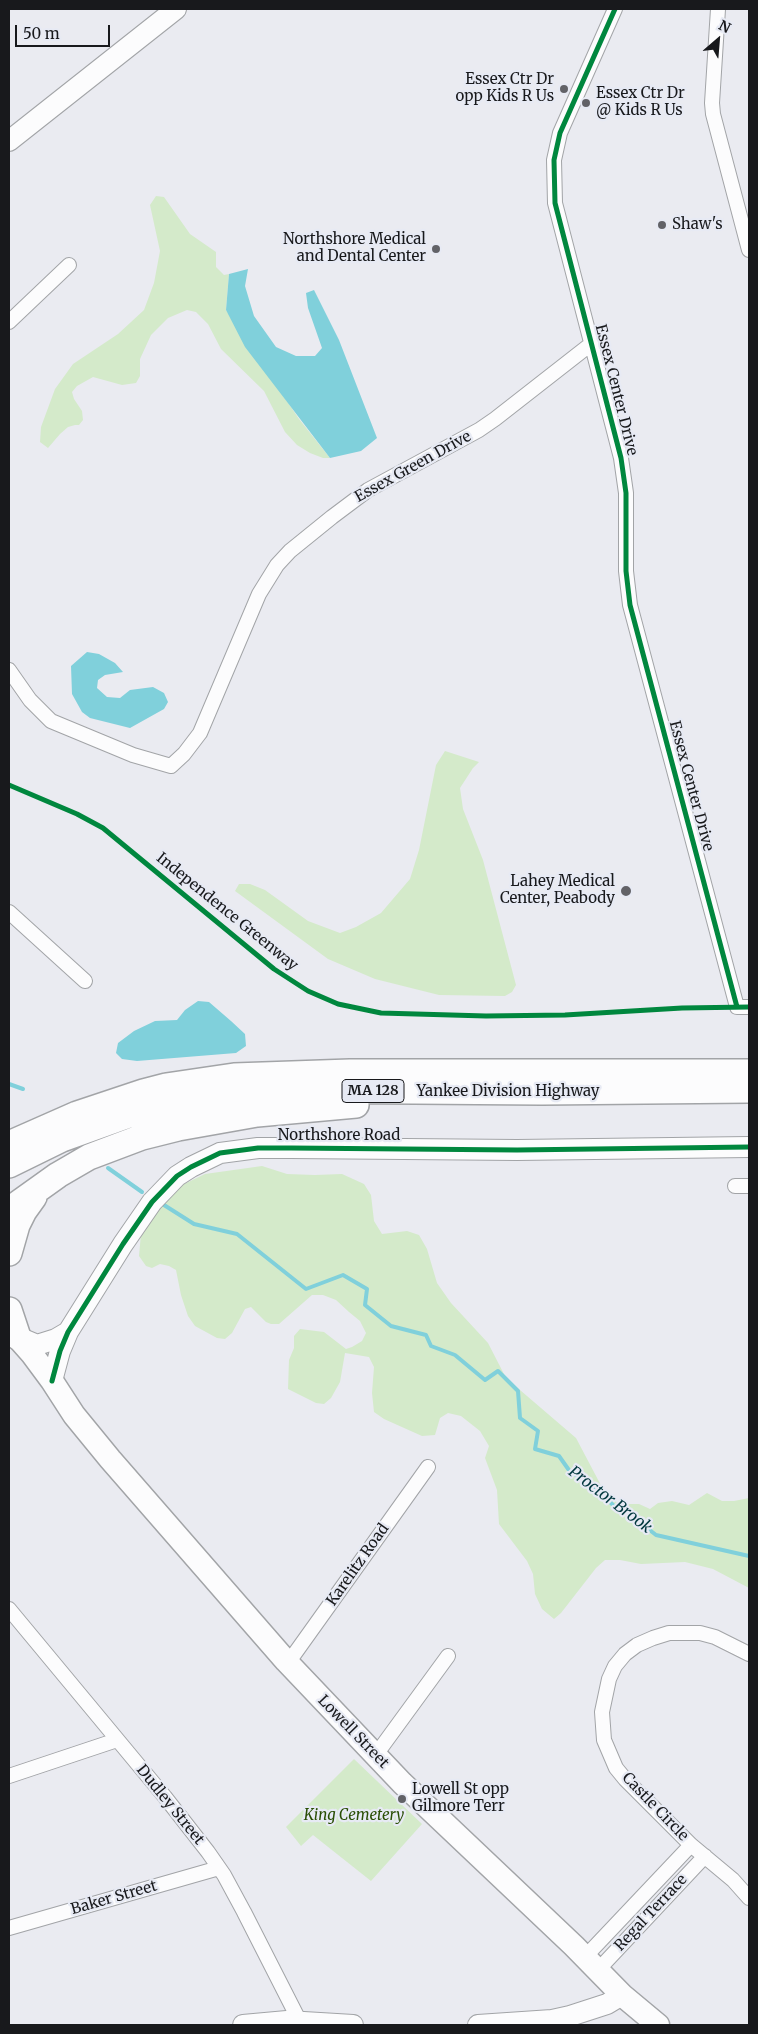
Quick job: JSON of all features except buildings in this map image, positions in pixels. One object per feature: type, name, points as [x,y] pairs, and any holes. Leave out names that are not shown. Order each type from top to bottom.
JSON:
[{"type":"highway","name":"Yankee Division Highway","points":[[9,1144],[77,1114],[143,1092],[211,1079],[258,1074],[341,1072],[749,1072]]},
{"type":"highway","points":[[9,1124],[27,1122],[84,1100],[148,1080],[194,1073],[258,1074]]},
{"type":"highway","name":"Yankee Division Highway","points":[[9,1165],[62,1139],[105,1122],[148,1109],[195,1099],[240,1093],[286,1090],[455,1092],[749,1090]]},
{"type":"highway","points":[[9,1210],[65,1170],[112,1147],[178,1128],[257,1114],[365,1104],[455,1092]]},
{"type":"highway","points":[[9,1253],[12,1239],[24,1211],[46,1183]]},
{"type":"highway","points":[[9,1310],[12,1338]]},
{"type":"main road","name":"Lowell Street","points":[[12,1338],[52,1381],[74,1416],[288,1663],[375,1756],[622,1995],[658,2025]]},
{"type":"main road","name":"Lowell Street","points":[[12,1338],[55,1400],[74,1416]]},
{"type":"street","points":[[9,141],[176,9]]},
{"type":"street","name":"Essex Center Drive","points":[[615,9],[565,120],[554,160],[555,203],[624,477],[626,493],[626,571],[630,605],[737,1007],[749,1007]]},
{"type":"street","points":[[718,9],[712,103],[713,114],[749,250]]},
{"type":"street","points":[[9,322],[69,266]]},
{"type":"street","name":"Essex Green Drive","points":[[9,670],[30,700],[51,721],[133,755],[171,766],[188,750],[200,733],[259,594],[277,565],[317,528],[368,490],[487,424],[591,344]]},
{"type":"street","points":[[9,912],[84,981]]},
{"type":"street","name":"Northshore Road","points":[[52,1381],[60,1351],[68,1332],[123,1244],[152,1202],[177,1176],[191,1166],[220,1153],[258,1148],[517,1150],[749,1147]]},
{"type":"street","points":[[735,1186],[749,1186]]},
{"type":"street","points":[[12,1338],[37,1345],[56,1339],[68,1332]]},
{"type":"street","name":"Karelitz Road","points":[[288,1663],[428,1467]]},
{"type":"street","name":"Dudley Street","points":[[12,1617],[166,1797],[219,1868],[244,1912],[300,2022]]},
{"type":"street","name":"Castle Circle","points":[[749,1654],[715,1637],[700,1633],[669,1633],[637,1645],[625,1654],[615,1666],[609,1678],[602,1712],[604,1740],[609,1754],[625,1779],[691,1845],[733,1880],[749,1898]]},
{"type":"street","points":[[375,1756],[448,1656]]},
{"type":"street","points":[[9,1776],[116,1740]]},
{"type":"street","name":"Regal Terrace","points":[[592,1964],[691,1845]]},
{"type":"street","name":"Regal Terrace","points":[[592,1964],[705,1856]]},
{"type":"street","name":"Baker Street","points":[[9,1928],[219,1868]]},
{"type":"street","points":[[478,2025],[552,2020],[607,2004],[622,1995]]},
{"type":"street","points":[[243,2025],[287,2021],[353,2025]]},
{"type":"green space","points":[[156,196],[164,197],[190,234],[216,252],[216,267],[224,275],[229,274],[226,310],[299,419],[330,458],[323,458],[310,453],[297,445],[285,432],[264,391],[221,349],[208,324],[196,312],[187,310],[168,318],[151,335],[140,359],[140,376],[136,383],[122,385],[93,377],[77,386],[72,392],[82,411],[83,420],[79,425],[68,427],[48,448],[40,442],[41,427],[55,389],[73,364],[118,334],[144,310],[154,283],[160,251],[150,205]]},
{"type":"green space","points":[[445,751],[479,762],[460,788],[463,809],[483,860],[516,985],[512,992],[505,996],[439,995],[375,979],[328,959],[235,891],[239,884],[250,884],[265,890],[308,921],[340,933],[356,927],[381,913],[410,879],[419,850],[436,765]]},
{"type":"green space","points":[[262,1166],[287,1174],[342,1174],[364,1184],[371,1195],[374,1221],[382,1234],[407,1231],[419,1235],[427,1249],[437,1283],[451,1303],[488,1343],[506,1378],[576,1438],[605,1493],[619,1504],[639,1504],[650,1509],[658,1503],[672,1501],[689,1505],[707,1493],[722,1501],[749,1498],[749,1588],[713,1569],[685,1562],[641,1564],[620,1560],[605,1560],[596,1568],[561,1613],[554,1619],[542,1609],[535,1594],[533,1574],[527,1561],[499,1524],[497,1490],[485,1458],[489,1446],[480,1431],[461,1416],[448,1413],[440,1418],[435,1435],[422,1436],[384,1419],[374,1412],[372,1393],[374,1367],[369,1357],[345,1353],[340,1382],[331,1398],[324,1404],[316,1403],[288,1389],[289,1360],[294,1348],[294,1336],[300,1329],[324,1332],[346,1349],[362,1341],[366,1333],[360,1321],[336,1300],[323,1295],[312,1295],[279,1324],[266,1322],[251,1307],[245,1309],[232,1333],[225,1339],[217,1338],[195,1326],[188,1316],[176,1270],[160,1264],[152,1268],[146,1266],[139,1256],[141,1234],[160,1207],[182,1185],[205,1174]]},
{"type":"green space","name":"King Cemetery","points":[[354,1759],[422,1824],[371,1881],[313,1835],[301,1846],[286,1827]]},
{"type":"water","points":[[248,269],[245,286],[254,316],[276,347],[296,356],[315,356],[322,348],[308,308],[306,293],[314,290],[339,340],[377,438],[361,451],[330,458],[245,347],[226,310],[229,274]]},
{"type":"water","points":[[87,652],[99,654],[115,663],[123,672],[105,675],[98,680],[97,688],[107,697],[120,698],[130,690],[153,687],[164,693],[168,702],[164,709],[130,728],[90,718],[82,712],[72,694],[71,666]]},
{"type":"water","points":[[198,1001],[209,1002],[245,1034],[246,1046],[236,1053],[137,1061],[122,1059],[116,1053],[118,1043],[134,1031],[155,1021],[177,1020],[185,1010]]},
{"type":"waterway","name":"Proctor Brook","points":[[9,1084],[23,1089]]},
{"type":"waterway","name":"Proctor Brook","points":[[108,1168],[142,1192]]},
{"type":"waterway","name":"Proctor Brook","points":[[164,1205],[194,1224],[237,1234],[306,1289],[343,1275],[367,1289],[365,1305],[391,1326],[426,1335],[431,1346],[455,1355],[485,1380],[498,1371],[518,1391],[520,1418],[538,1431],[535,1449],[559,1456],[571,1473],[588,1480],[618,1510],[627,1512],[656,1535],[749,1556]]},
{"type":"cycle path","points":[[615,9],[560,133],[554,160],[555,203],[621,458],[626,493],[626,571],[630,605],[737,1007]]},
{"type":"cycle path","name":"Independence Greenway","points":[[9,785],[77,814],[103,828],[274,969],[308,991],[338,1004],[381,1013],[486,1016],[565,1015],[682,1008],[749,1007]]},
{"type":"cycle path","points":[[52,1381],[60,1351],[68,1332],[123,1244],[152,1202],[177,1176],[220,1153],[258,1148],[517,1150],[749,1147]]},
{"type":"place","name":"Essex Ctr Dr opp Kids R Us","points":[[564,89]]},
{"type":"place","name":"Essex Ctr Dr @ Kids R Us","points":[[586,103]]},
{"type":"place","name":"Shaw's","points":[[662,225]]},
{"type":"place","name":"Northshore Medical and Dental Center","points":[[436,249]]},
{"type":"place","name":"Lahey Medical Center, Peabody","points":[[626,891]]},
{"type":"place","name":"Lowell St opp Gilmore Terr","points":[[402,1799]]}]
